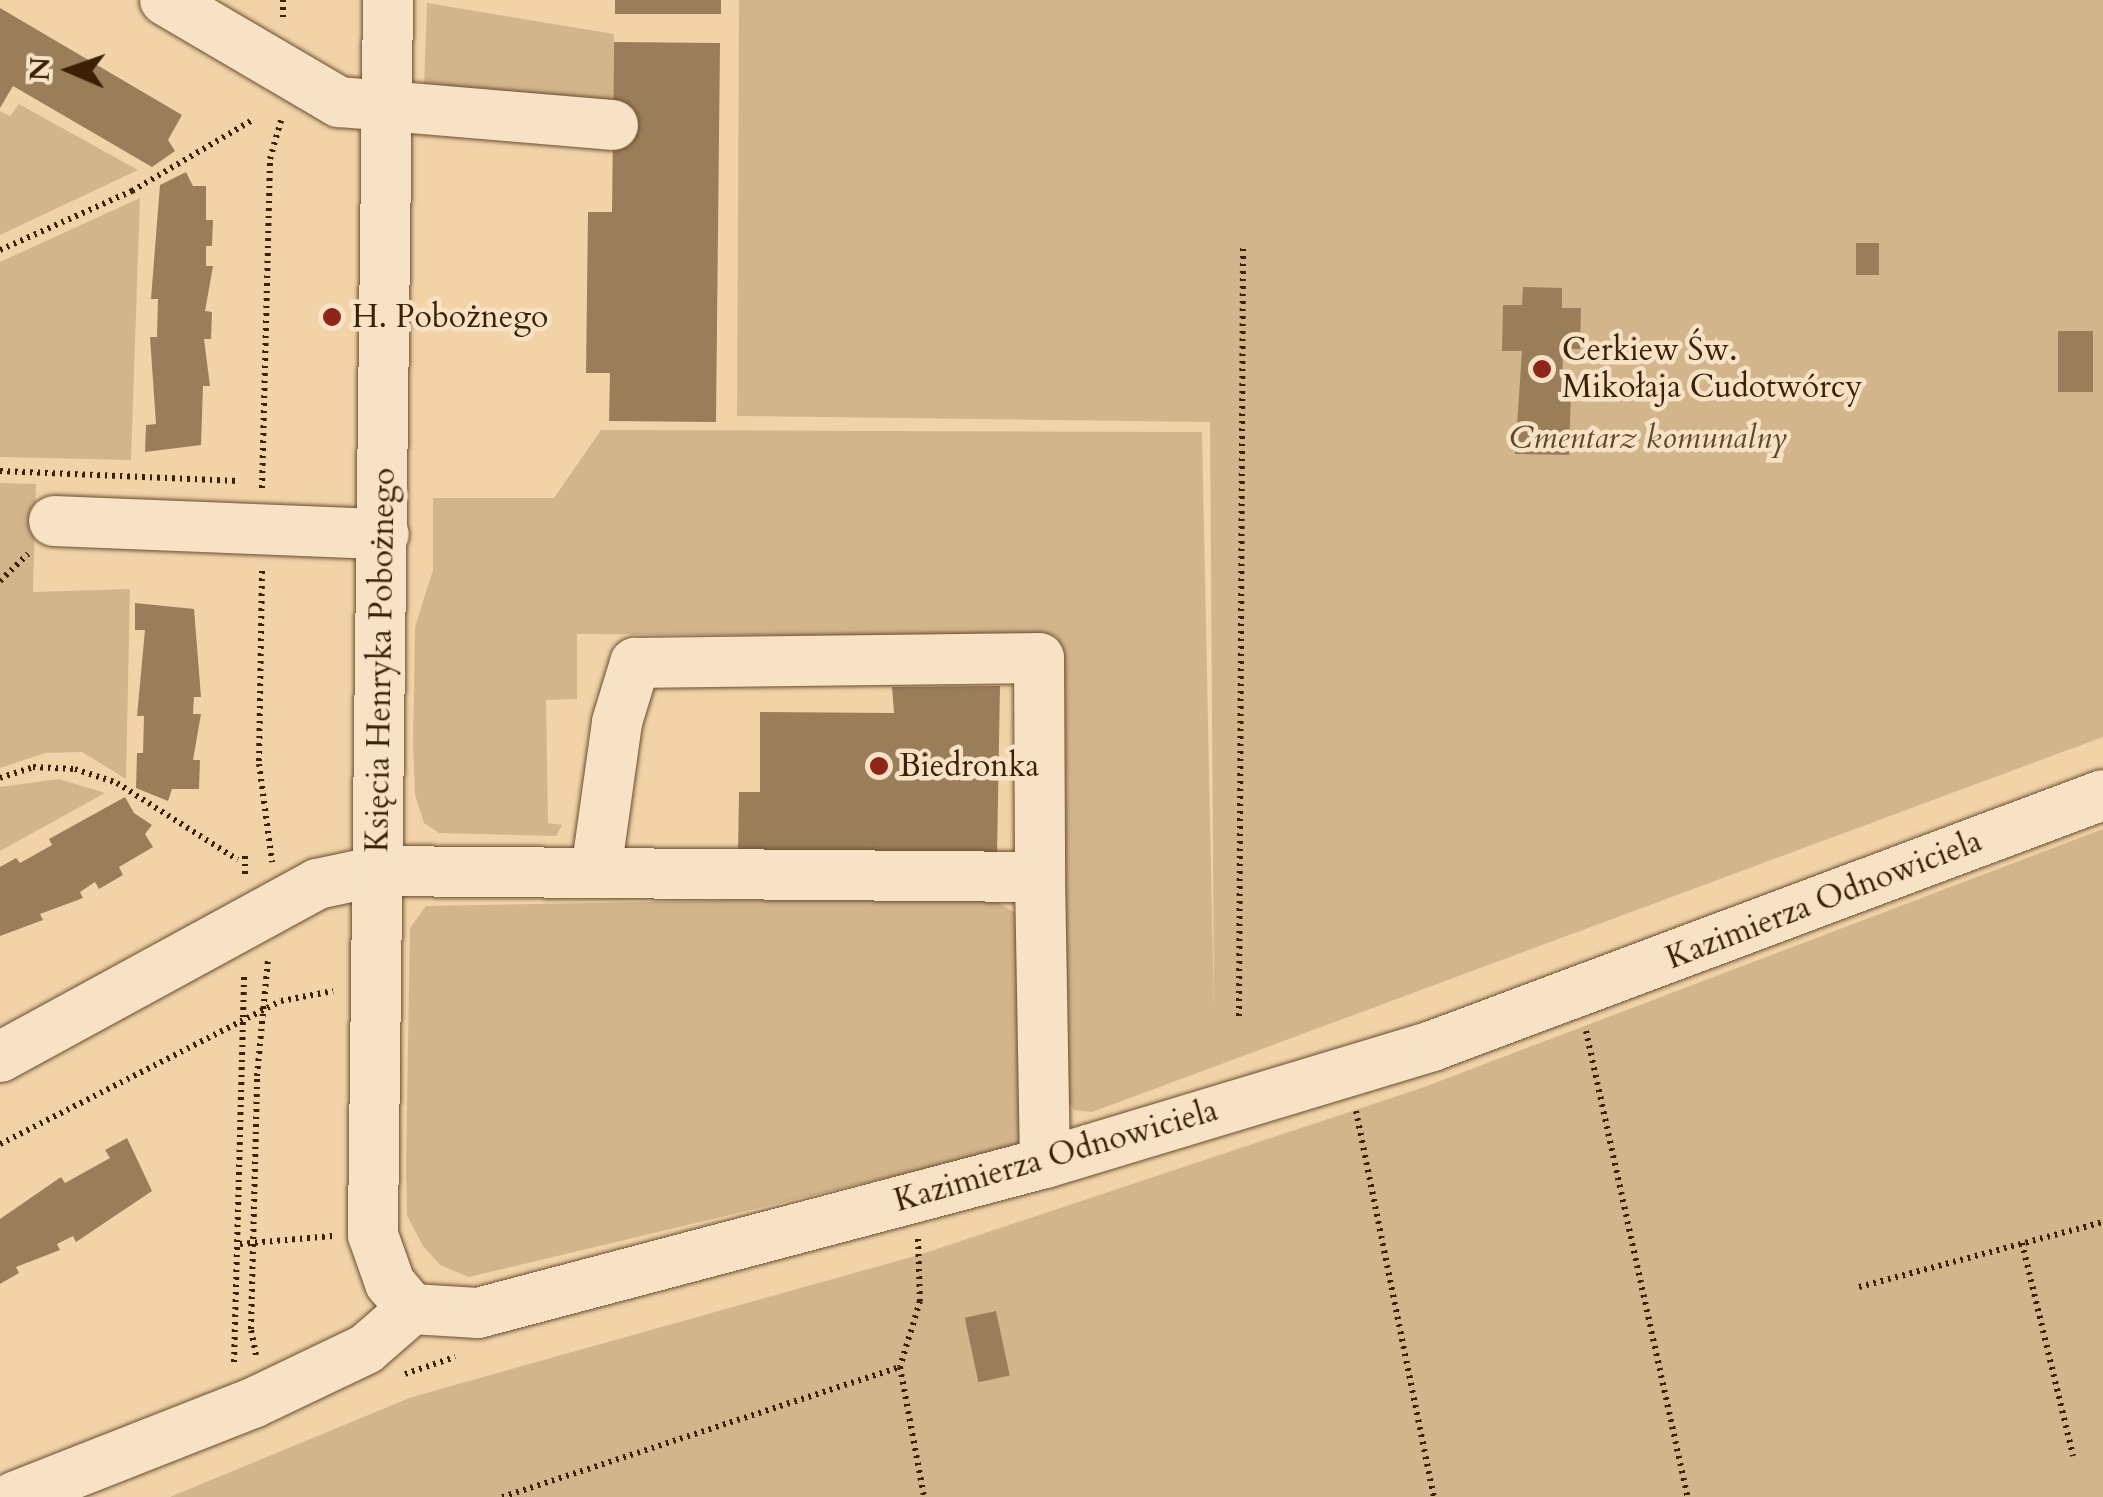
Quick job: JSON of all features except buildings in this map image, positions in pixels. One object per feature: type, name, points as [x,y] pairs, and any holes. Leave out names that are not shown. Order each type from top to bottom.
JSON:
[{"type":"street","points":[[166,0],[339,102],[613,125]]},
{"type":"street","name":"Księcia Henryka Pobożnego","points":[[388,0],[379,989],[373,1234],[390,1283],[412,1309]]},
{"type":"street","points":[[54,521],[256,505],[384,534]]},
{"type":"street","points":[[596,872],[617,722],[636,663],[1039,658],[1045,1163]]},
{"type":"street","name":"Kazimierza Odnowiciela","points":[[412,1309],[436,1315],[478,1313],[1045,1163],[1432,1046],[2103,795]]},
{"type":"street","points":[[0,1057],[317,884],[378,871],[1040,877]]},
{"type":"street","points":[[14,1497],[252,1403],[366,1349],[412,1309]]},
{"type":"path","points":[[259,1366],[251,1329],[257,1076],[266,1010],[273,839],[259,764],[256,505],[270,160],[287,100],[282,0]]},
{"type":"path","points":[[0,250],[132,191],[254,119]]},
{"type":"path","points":[[1240,1016],[1243,246]]},
{"type":"path","points":[[0,471],[256,505]]},
{"type":"path","points":[[0,778],[33,767],[76,769],[117,782],[238,860]]},
{"type":"path","points":[[0,1144],[266,1010],[318,992],[379,989]]},
{"type":"path","points":[[1581,1016],[1688,1497]]},
{"type":"path","points":[[220,1367],[238,1360],[242,1025]]},
{"type":"path","points":[[1354,1105],[1434,1497]]},
{"type":"path","points":[[1859,1287],[2103,1222]]},
{"type":"path","points":[[916,1228],[920,1301],[900,1367],[924,1497]]},
{"type":"path","points":[[240,1244],[373,1234]]},
{"type":"path","points":[[2022,1243],[2073,1456]]},
{"type":"path","points":[[502,1497],[900,1367]]},
{"type":"green space","name":"Cmentarz komunalny","points":[[739,0],[2103,0],[2103,737],[1092,1112],[1074,1110],[1067,1099],[1057,637],[577,634],[577,699],[546,700],[548,823],[562,825],[556,836],[439,833],[424,823],[415,795],[413,745],[415,627],[433,570],[433,498],[554,498],[601,430],[1202,432],[1214,1010],[1210,422],[737,416]]},
{"type":"green space","points":[[427,3],[614,34],[613,105],[424,89]]},
{"type":"green space","points":[[19,104],[138,170],[0,235],[0,111],[10,116]]},
{"type":"green space","points":[[140,198],[131,460],[0,457],[0,262]]},
{"type":"green space","points":[[0,483],[36,484],[33,592],[130,589],[126,779],[82,752],[45,753],[0,768]]},
{"type":"green space","points":[[59,779],[105,793],[0,851],[0,787]]},
{"type":"green space","points":[[2103,829],[2103,1497],[170,1497],[412,1397],[922,1254],[1424,1087]]},
{"type":"green space","points":[[987,896],[1019,915],[1020,1146],[469,1277],[440,1265],[423,1246],[407,1216],[406,1163],[410,928],[426,906]]},
{"type":"place","name":"H. Pobożnego","points":[[332,317]]},
{"type":"place","name":"Cerkiew Św. Mikołaja Cudotwórcy","points":[[1542,369]]},
{"type":"place","name":"Biedronka","points":[[879,766]]}]
